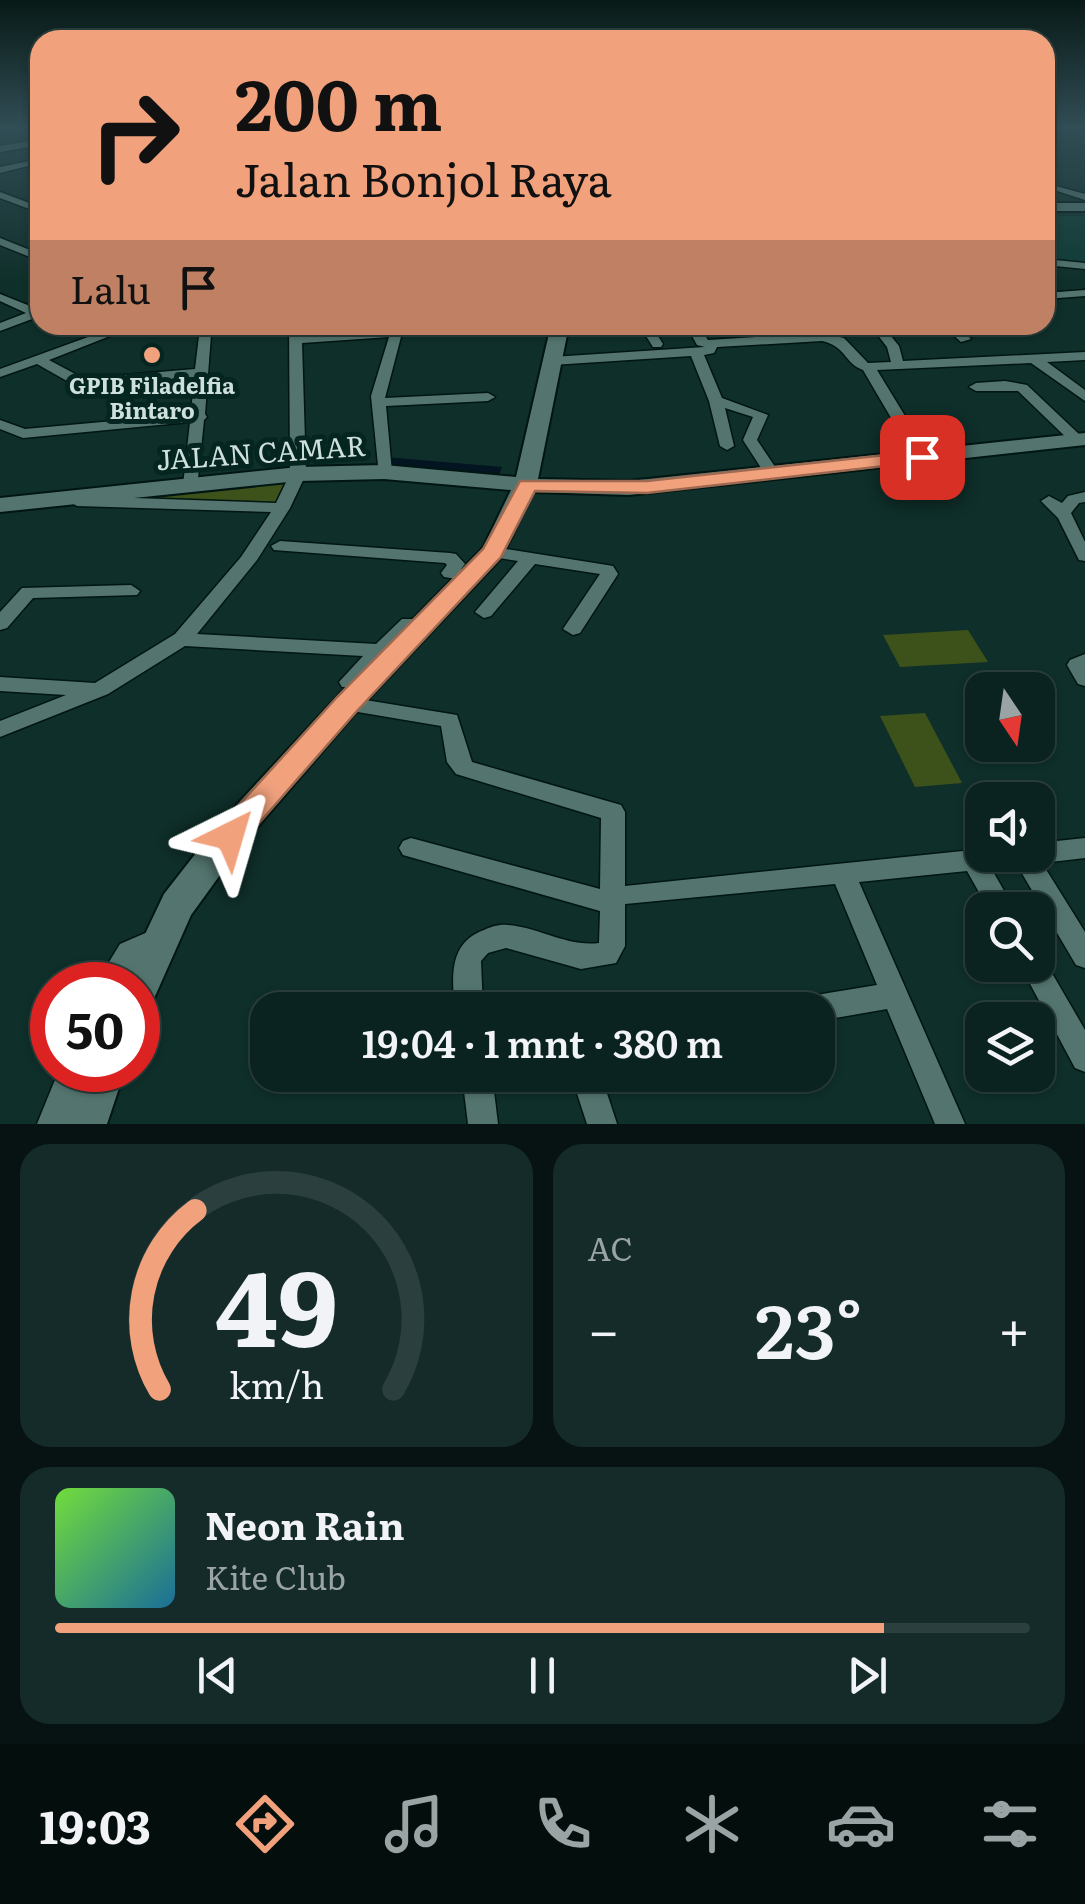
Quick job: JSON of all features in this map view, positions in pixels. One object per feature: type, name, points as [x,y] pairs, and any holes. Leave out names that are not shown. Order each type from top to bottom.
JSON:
[{"type":"main road","points":[[149,962],[177,905],[348,693],[493,552],[528,485],[558,335]]},
{"type":"main road","name":"JALAN CAMAR","points":[[0,505],[298,474],[384,472],[528,485],[629,488],[1081,440]]},
{"type":"main road","points":[[85,1124],[96,1092]]},
{"type":"street","points":[[1055,186],[1085,197]]},
{"type":"street","points":[[1055,189],[1078,206]]},
{"type":"street","points":[[0,194],[30,206]]},
{"type":"street","points":[[0,242],[30,254]]},
{"type":"street","points":[[0,257],[30,249]]},
{"type":"street","points":[[1055,263],[1085,266]]},
{"type":"street","points":[[1055,295],[1085,293]]},
{"type":"street","points":[[0,296],[30,310]]},
{"type":"street","points":[[0,327],[30,315]]},
{"type":"street","points":[[0,373],[104,335]]},
{"type":"street","points":[[192,485],[204,335]]},
{"type":"street","points":[[0,730],[101,689],[182,640],[248,560],[282,508],[298,474],[295,335]]},
{"type":"street","points":[[384,472],[378,402],[394,335]]},
{"type":"street","points":[[651,335],[657,344]]},
{"type":"street","points":[[697,335],[701,342],[712,344],[779,335]]},
{"type":"street","points":[[827,335],[840,341],[861,365],[868,367],[1028,357],[1085,397]]},
{"type":"street","points":[[884,335],[893,346],[898,366]]},
{"type":"street","points":[[960,335],[965,339]]},
{"type":"street","points":[[552,361],[696,352],[710,350],[712,344]]},
{"type":"street","points":[[696,352],[716,401],[727,446]]},
{"type":"street","points":[[1036,360],[1085,356]]},
{"type":"street","points":[[38,359],[72,378],[88,382],[203,372]]},
{"type":"street","points":[[868,367],[922,457]]},
{"type":"street","points":[[976,387],[1005,384],[1022,388],[1081,440]]},
{"type":"street","points":[[378,402],[488,397]]},
{"type":"street","points":[[716,401],[760,413],[762,420],[750,438],[772,474]]},
{"type":"street","points":[[0,424],[25,434],[200,417]]},
{"type":"street","points":[[1085,496],[1057,506],[1085,556]]},
{"type":"street","points":[[44,500],[282,508]]},
{"type":"street","points":[[280,546],[450,558],[456,564],[450,573],[470,576]]},
{"type":"street","points":[[493,552],[609,572],[573,629]]},
{"type":"street","points":[[484,612],[531,557]]},
{"type":"street","points":[[0,624],[28,592],[131,592]]},
{"type":"street","points":[[420,613],[348,693],[450,720],[456,752],[464,768],[613,812],[620,899],[612,946],[607,954],[596,958],[506,936],[494,937],[476,948],[464,964],[468,992]]},
{"type":"street","points":[[182,640],[382,651]]},
{"type":"street","points":[[0,684],[101,689]]},
{"type":"street","points":[[411,848],[620,899],[965,863]]},
{"type":"street","points":[[1055,851],[1085,848]]},
{"type":"street","points":[[1033,872],[1085,956]]},
{"type":"street","points":[[844,874],[950,1124]]},
{"type":"street","points":[[123,962],[129,952],[158,940]]},
{"type":"street","points":[[1043,982],[1085,1058]]},
{"type":"street","points":[[835,1005],[895,996]]},
{"type":"street","points":[[52,1124],[65,1092]]},
{"type":"street","points":[[479,1092],[483,1124]]},
{"type":"street","points":[[592,1092],[602,1124]]},
{"type":"shaded area","points":[[1055,216],[1085,216],[1085,267],[1055,262]]},
{"type":"green space","points":[[296,475],[279,506],[48,500]]},
{"type":"green space","points":[[968,630],[988,662],[900,667],[883,635]]},
{"type":"green space","points":[[925,713],[962,783],[915,787],[880,716]]},
{"type":"water","points":[[385,457],[502,467],[497,481],[387,471]]},
{"type":"place","name":"GPIB Filadelfia Bintaro","points":[[152,355]]},
{"type":"route","points":[[230,836],[347,704],[493,552],[528,485],[647,487],[922,457]]}]
